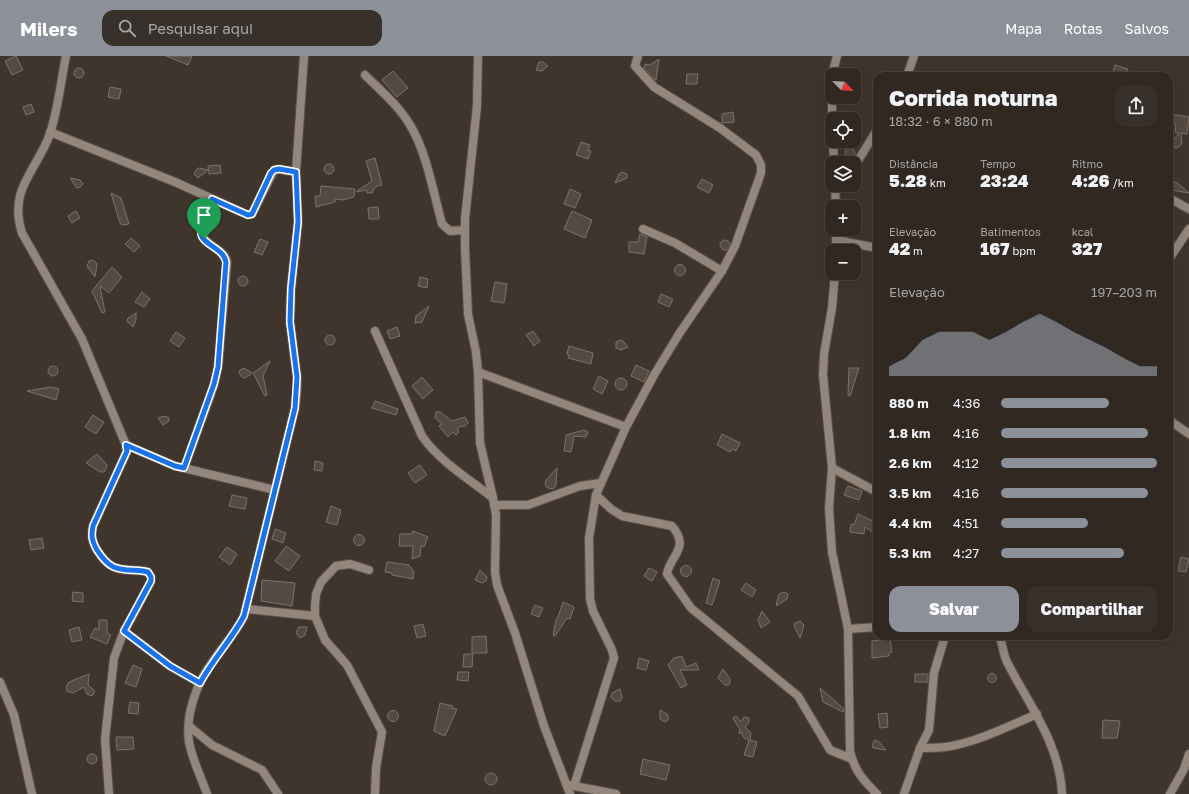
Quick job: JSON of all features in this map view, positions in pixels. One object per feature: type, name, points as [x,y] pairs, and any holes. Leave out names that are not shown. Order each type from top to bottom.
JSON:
[{"type":"street","points":[[66,56],[50,132],[23,186],[18,199],[17,217],[22,232],[82,339],[126,445],[127,451],[93,526],[91,535],[92,542],[105,562],[111,566],[148,572],[151,577],[151,581],[124,631],[114,658],[105,739],[109,794]]},
{"type":"street","points":[[207,794],[192,754],[189,741],[189,726],[193,701],[200,683],[212,662],[238,628],[246,609],[295,408],[297,390],[290,322],[291,289],[298,222],[296,172],[304,56]]},
{"type":"street","points":[[478,56],[477,106],[465,230],[468,314],[476,352],[478,372],[480,443],[494,501],[496,534],[495,572],[497,585],[515,633],[544,726],[570,786]]},
{"type":"street","points":[[570,794],[570,786],[614,658],[612,650],[593,611],[590,599],[589,538],[596,495],[626,427],[679,334],[722,271],[735,246],[761,173],[761,165],[756,155],[720,128],[654,87],[635,66],[638,56]]},
{"type":"street","points":[[834,68],[837,56]]},
{"type":"street","points":[[908,72],[914,56]]},
{"type":"street","points":[[365,75],[398,108],[411,125],[419,143],[442,224],[450,231],[465,230]]},
{"type":"street","points":[[50,132],[175,182],[250,215],[274,170],[279,169],[296,172]]},
{"type":"street","points":[[861,156],[873,136]]},
{"type":"street","points":[[184,468],[214,384],[218,367],[226,262],[224,254],[201,235],[212,199]]},
{"type":"street","points":[[1173,200],[1189,209]]},
{"type":"street","points":[[642,228],[675,243],[722,271]]},
{"type":"street","points":[[1173,253],[1189,230]]},
{"type":"street","points":[[836,236],[836,244]]},
{"type":"street","points":[[836,240],[873,247]]},
{"type":"street","points":[[834,280],[832,308],[824,354],[823,375],[832,468],[829,508],[832,552],[848,629],[850,751],[860,777],[877,794]]},
{"type":"street","points":[[376,331],[426,442],[494,501],[528,505],[580,486],[600,483]]},
{"type":"street","points":[[478,372],[626,427]]},
{"type":"street","points":[[1173,423],[1189,434]]},
{"type":"street","points":[[126,445],[175,466],[275,490]]},
{"type":"street","points":[[832,468],[873,490]]},
{"type":"street","points":[[596,495],[611,509],[622,516],[672,526],[676,531],[678,549],[676,556],[667,568],[667,574],[691,608],[798,696],[830,750],[852,759]]},
{"type":"street","points":[[369,570],[350,564],[336,566],[326,575],[316,594],[315,616],[325,640],[347,665],[382,732],[376,768],[375,794]]},
{"type":"street","points":[[246,609],[315,616]]},
{"type":"street","points":[[848,629],[873,627]]},
{"type":"street","points":[[124,631],[170,666],[200,683]]},
{"type":"street","points":[[904,794],[920,748],[929,730],[934,673],[944,640]]},
{"type":"street","points":[[1000,640],[1008,663],[1048,735],[1059,771],[1062,794]]},
{"type":"street","points":[[0,682],[14,715],[32,794]]},
{"type":"street","points":[[920,748],[954,745],[989,734],[1037,714]]},
{"type":"street","points":[[189,726],[212,745],[262,770],[278,794]]},
{"type":"street","points":[[1170,794],[1184,769],[1189,754]]},
{"type":"street","points":[[570,786],[616,794]]},
{"type":"building","points":[[16,56],[23,70],[12,75],[5,61]]},
{"type":"building","points":[[166,56],[192,56],[188,65]]},
{"type":"building","points":[[659,59],[655,80],[644,68],[645,64],[650,65]]},
{"type":"building","points":[[539,62],[543,62],[548,66],[542,71],[536,70]]},
{"type":"building","points":[[1115,65],[1128,69],[1127,72],[1113,72]]},
{"type":"building","points":[[79,68],[84,73],[79,78],[74,73]]},
{"type":"building","points":[[393,71],[408,88],[397,97],[382,80]]},
{"type":"building","points":[[687,74],[698,74],[697,84],[686,84]]},
{"type":"building","points":[[110,87],[121,89],[119,99],[108,97]]},
{"type":"building","points":[[31,104],[34,112],[26,115],[23,107]]},
{"type":"building","points":[[733,112],[734,122],[722,123],[722,114]]},
{"type":"building","points":[[1173,115],[1189,117],[1187,134],[1181,133],[1182,144],[1177,148],[1173,147],[1173,140],[1179,133],[1175,132],[1176,125],[1173,123]]},
{"type":"building","points":[[581,142],[590,145],[588,150],[591,151],[588,159],[576,155]]},
{"type":"building","points":[[850,148],[855,153],[853,156],[847,156],[845,153]]},
{"type":"building","points":[[375,158],[382,185],[375,187],[372,193],[367,193],[366,190],[357,192],[372,181],[366,161]]},
{"type":"building","points":[[327,164],[331,164],[333,165],[333,173],[327,174],[324,171],[324,167]]},
{"type":"building","points":[[220,165],[221,173],[209,174],[208,166]]},
{"type":"building","points":[[197,169],[208,170],[198,178],[194,174]]},
{"type":"building","points":[[622,172],[627,174],[627,178],[615,183],[619,174]]},
{"type":"building","points":[[70,178],[80,180],[83,184],[77,188]]},
{"type":"building","points":[[702,179],[713,185],[709,193],[697,187]]},
{"type":"building","points":[[1173,182],[1176,182],[1189,193],[1173,190]]},
{"type":"building","points":[[321,186],[355,189],[354,197],[343,200],[335,199],[335,202],[316,207],[315,196],[320,196]]},
{"type":"building","points":[[570,189],[581,194],[575,208],[564,204]]},
{"type":"building","points":[[111,193],[121,198],[129,224],[122,225],[120,223]]},
{"type":"building","points":[[378,207],[379,219],[369,219],[368,208]]},
{"type":"building","points":[[76,211],[80,218],[72,223],[68,216]]},
{"type":"building","points":[[572,211],[592,220],[585,238],[564,229]]},
{"type":"building","points":[[640,234],[647,237],[644,254],[629,252],[629,242],[638,242]]},
{"type":"building","points":[[131,238],[140,246],[134,252],[125,244]]},
{"type":"building","points":[[260,239],[268,242],[262,255],[254,252]]},
{"type":"building","points":[[725,240],[730,245],[725,250],[720,245]]},
{"type":"building","points":[[91,260],[97,264],[95,277],[87,266]]},
{"type":"building","points":[[678,265],[682,265],[684,266],[684,274],[678,275],[675,272],[675,268]]},
{"type":"building","points":[[112,267],[122,277],[109,293],[100,286],[105,312],[102,313],[92,291]]},
{"type":"building","points":[[241,276],[245,276],[247,277],[247,285],[241,286],[238,283],[238,279]]},
{"type":"building","points":[[420,277],[428,279],[427,288],[418,286]]},
{"type":"building","points":[[495,282],[507,284],[504,303],[491,301]]},
{"type":"building","points":[[142,292],[150,299],[144,307],[135,302]]},
{"type":"building","points":[[661,294],[673,299],[669,307],[658,302]]},
{"type":"building","points":[[429,306],[422,322],[415,323],[416,316]]},
{"type":"building","points":[[136,313],[136,320],[133,327],[127,321],[128,318]]},
{"type":"building","points":[[397,327],[400,336],[390,339],[387,331]]},
{"type":"building","points":[[533,331],[540,341],[534,346],[526,335]]},
{"type":"building","points":[[176,332],[185,338],[179,347],[170,341]]},
{"type":"building","points":[[328,335],[332,335],[334,336],[334,344],[328,345],[325,342],[325,338]]},
{"type":"building","points":[[620,340],[623,341],[628,347],[621,350],[616,348],[616,342]]},
{"type":"building","points":[[569,346],[593,353],[591,364],[568,358],[569,355],[567,354]]},
{"type":"building","points":[[270,361],[263,376],[267,395],[265,396],[253,373]]},
{"type":"building","points":[[636,365],[649,371],[644,382],[631,376]]},
{"type":"building","points":[[53,366],[58,371],[53,376],[48,371]]},
{"type":"building","points":[[244,368],[252,373],[245,378],[239,373],[240,370]]},
{"type":"building","points":[[849,368],[859,368],[850,396],[848,395]]},
{"type":"building","points":[[599,376],[608,381],[602,394],[593,389]]},
{"type":"building","points":[[422,377],[433,390],[423,399],[412,386]]},
{"type":"building","points":[[619,378],[623,378],[627,384],[623,390],[619,390],[615,386],[615,382]]},
{"type":"building","points":[[51,387],[59,389],[56,400],[27,391]]},
{"type":"building","points":[[375,401],[398,409],[396,415],[372,408]]},
{"type":"building","points":[[436,412],[440,412],[452,421],[465,417],[468,423],[457,429],[459,432],[456,435],[453,432],[448,437],[439,426],[442,424],[435,418]]},
{"type":"building","points":[[93,415],[104,422],[96,434],[85,427]]},
{"type":"building","points":[[165,416],[169,418],[169,421],[163,425],[158,418]]},
{"type":"building","points":[[584,430],[588,432],[586,437],[574,436],[571,452],[564,451],[566,435]]},
{"type":"building","points":[[722,434],[740,443],[736,451],[732,449],[730,452],[717,445]]},
{"type":"building","points":[[97,454],[107,465],[104,472],[100,472],[86,463]]},
{"type":"building","points":[[315,461],[323,463],[322,471],[314,470]]},
{"type":"building","points":[[420,465],[427,475],[415,483],[408,473]]},
{"type":"building","points":[[557,468],[556,486],[553,489],[548,488],[545,485],[546,480]]},
{"type":"building","points":[[848,486],[862,491],[859,500],[844,495]]},
{"type":"building","points":[[232,495],[247,498],[245,509],[229,506]]},
{"type":"building","points":[[331,506],[341,510],[337,525],[326,522]]},
{"type":"building","points":[[858,514],[873,521],[873,533],[865,527],[864,534],[850,532],[851,524],[854,525]]},
{"type":"building","points":[[275,529],[286,533],[283,543],[272,539]]},
{"type":"building","points":[[413,531],[428,537],[424,547],[421,546],[420,556],[412,559],[413,546],[399,546],[400,534],[412,534]]},
{"type":"building","points":[[357,535],[361,535],[363,536],[363,544],[357,545],[354,542],[354,538]]},
{"type":"building","points":[[42,538],[44,548],[31,550],[29,540]]},
{"type":"building","points":[[286,546],[300,556],[289,571],[275,561]]},
{"type":"building","points":[[227,547],[237,554],[230,565],[219,557]]},
{"type":"building","points":[[1181,557],[1189,559],[1186,572],[1178,571]]},
{"type":"building","points":[[387,562],[409,565],[414,572],[413,579],[392,575],[392,573],[385,572]]},
{"type":"building","points":[[686,565],[690,567],[692,571],[690,575],[686,577],[682,575],[680,571],[682,567]]},
{"type":"building","points":[[649,568],[657,572],[652,581],[644,576]]},
{"type":"building","points":[[480,570],[487,577],[486,581],[482,583],[475,580]]},
{"type":"building","points":[[713,578],[720,581],[712,605],[706,603]]},
{"type":"building","points":[[262,580],[295,583],[292,606],[261,601]]},
{"type":"building","points":[[746,583],[756,590],[752,597],[741,590]]},
{"type":"building","points":[[73,592],[83,593],[83,602],[72,601]]},
{"type":"building","points":[[784,592],[788,594],[787,599],[776,606],[779,594]]},
{"type":"building","points":[[563,602],[574,607],[570,619],[567,618],[555,636],[553,635],[556,620]]},
{"type":"building","points":[[535,605],[543,608],[539,617],[531,614]]},
{"type":"building","points":[[762,611],[770,622],[761,628],[758,620]]},
{"type":"building","points":[[99,620],[107,620],[107,633],[111,635],[107,644],[90,637],[95,628],[99,630]]},
{"type":"building","points":[[800,621],[804,625],[800,638],[794,626],[795,623]]},
{"type":"building","points":[[423,624],[426,636],[417,638],[414,626]]},
{"type":"building","points":[[79,627],[82,640],[72,642],[69,630]]},
{"type":"building","points":[[299,627],[307,627],[305,635],[300,638],[296,633]]},
{"type":"building","points":[[486,636],[487,653],[472,653],[472,637]]},
{"type":"building","points":[[890,640],[892,652],[889,653],[889,656],[872,658],[872,641]]},
{"type":"building","points":[[464,654],[473,654],[472,667],[463,667]]},
{"type":"building","points":[[682,656],[686,667],[696,663],[699,670],[680,670],[687,685],[681,688],[668,665],[674,658]]},
{"type":"building","points":[[639,658],[649,661],[646,670],[637,668]]},
{"type":"building","points":[[133,665],[142,669],[136,687],[125,683]]},
{"type":"building","points":[[723,669],[730,679],[730,684],[728,685],[725,685],[718,678]]},
{"type":"building","points":[[458,672],[469,672],[468,681],[457,680]]},
{"type":"building","points":[[992,673],[997,678],[992,683],[987,678]]},
{"type":"building","points":[[89,674],[88,685],[95,691],[92,696],[87,694],[84,687],[73,693],[67,691],[66,687],[69,682]]},
{"type":"building","points":[[915,674],[928,674],[928,682],[915,682]]},
{"type":"building","points":[[820,688],[844,709],[843,712],[823,702]]},
{"type":"building","points":[[620,689],[622,698],[620,701],[615,701],[611,697],[612,693]]},
{"type":"building","points":[[130,702],[139,703],[138,714],[128,713]]},
{"type":"building","points":[[440,703],[453,706],[452,708],[457,709],[445,736],[434,731]]},
{"type":"building","points":[[393,710],[397,712],[399,716],[397,720],[393,722],[389,720],[387,716],[389,712]]},
{"type":"building","points":[[660,710],[668,715],[668,720],[665,722],[660,719]]},
{"type":"building","points":[[887,713],[888,727],[880,728],[878,714]]},
{"type":"building","points":[[736,716],[741,722],[744,717],[749,718],[749,722],[745,727],[751,733],[750,740],[757,742],[753,757],[744,755],[749,740],[744,738],[741,732],[739,734],[740,730],[733,718]]},
{"type":"building","points":[[1103,720],[1120,721],[1117,738],[1102,738]]},
{"type":"building","points":[[116,737],[133,737],[134,749],[117,750]]},
{"type":"building","points":[[875,740],[879,742],[886,750],[873,748],[872,745]]},
{"type":"building","points":[[90,754],[94,754],[96,755],[96,763],[90,764],[87,761],[87,757]]},
{"type":"building","points":[[643,759],[670,765],[666,780],[640,774]]},
{"type":"building","points":[[491,773],[495,775],[497,779],[495,783],[491,785],[487,783],[485,779],[487,775]]},
{"type":"route","points":[[279,169],[296,172],[298,222],[291,289],[290,322],[297,377],[295,408],[244,616],[238,628],[212,662],[200,683],[170,666],[124,631],[151,581],[151,577],[148,572],[118,569],[105,562],[92,542],[91,535],[93,526],[127,451],[126,445],[175,466],[184,468],[214,384],[218,367],[226,258],[224,254],[204,239],[201,235],[201,231],[212,199],[250,215],[252,214],[271,173],[274,170],[279,169]]}]
